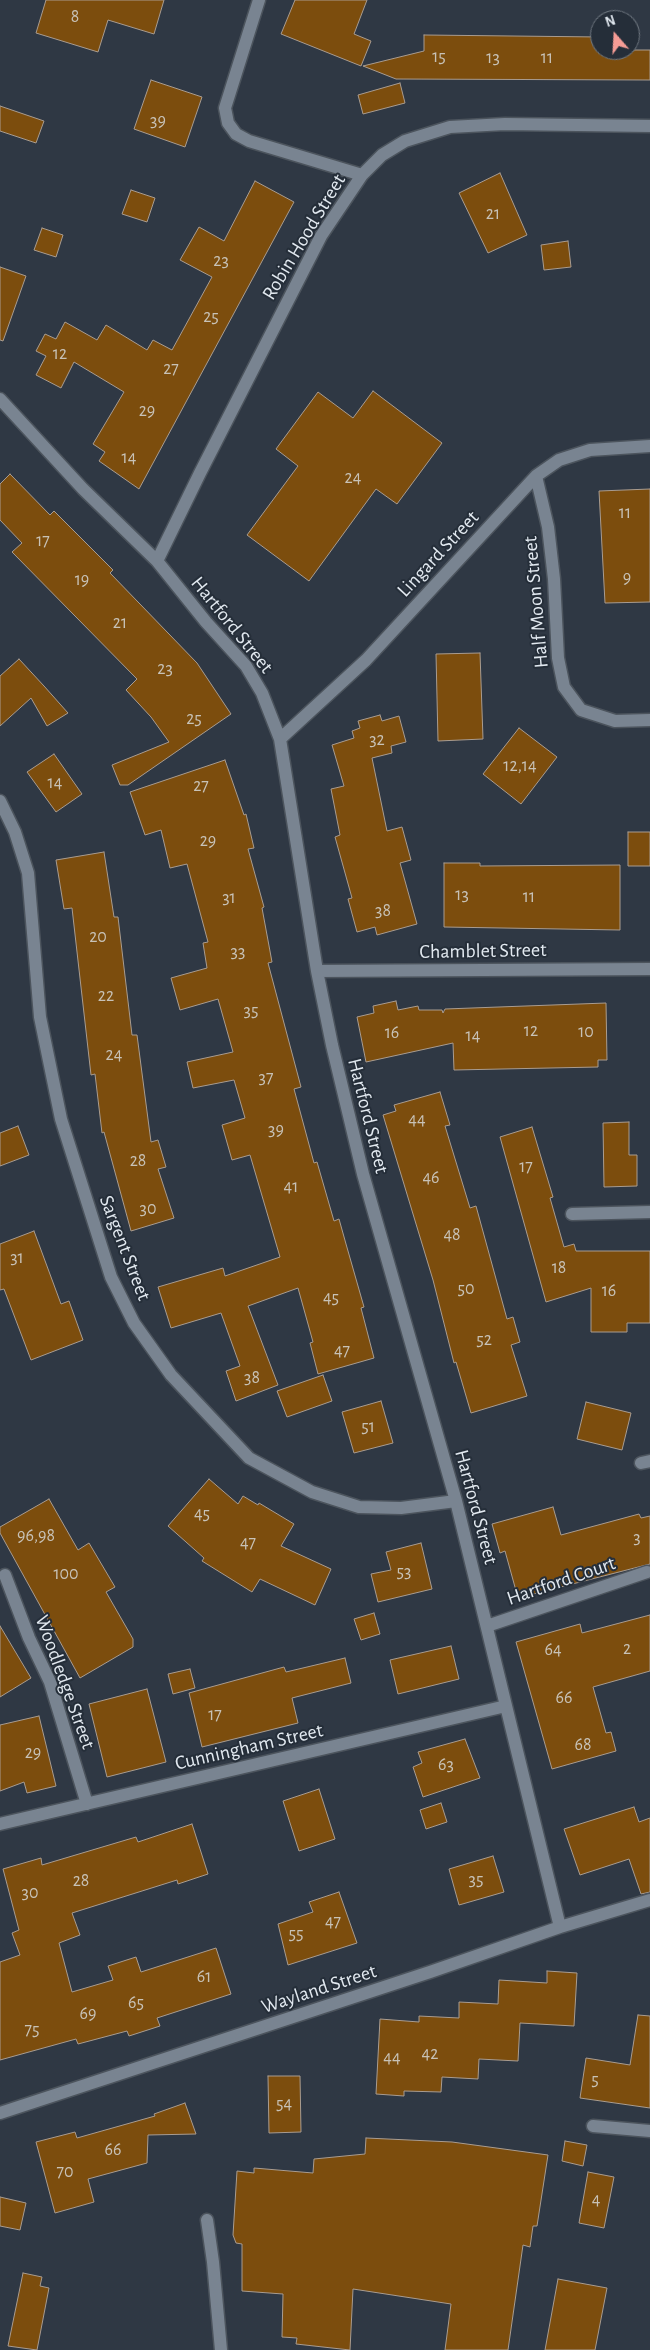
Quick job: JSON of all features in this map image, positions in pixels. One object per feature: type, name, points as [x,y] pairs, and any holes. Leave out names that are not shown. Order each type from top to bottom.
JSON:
[{"type":"street","points":[[259,0],[224,108],[228,123],[236,134],[249,141],[362,175]]},
{"type":"street","name":"Robin Hood Street","points":[[157,561],[212,447],[321,236],[362,175],[382,155],[405,140],[450,127],[505,124],[650,126]]},
{"type":"street","name":"Hartford Street","points":[[0,399],[83,489],[157,561],[206,622],[246,666],[262,693],[280,739],[317,971],[362,1174],[456,1501],[560,1927]]},
{"type":"street","name":"Lingard Street","points":[[280,739],[366,660],[536,476],[559,460],[590,450],[650,446]]},
{"type":"street","name":"Half Moon Street","points":[[536,476],[548,527],[554,579],[558,658],[564,686],[581,710],[615,721],[650,720]]},
{"type":"street","name":"Sargent Street","points":[[0,801],[15,832],[28,873],[40,1018],[62,1119],[111,1277],[134,1323],[171,1375],[249,1458],[312,1492],[359,1507],[401,1508],[456,1501]]},
{"type":"street","name":"Chamblet Street","points":[[317,971],[650,969]]},
{"type":"street","points":[[572,1214],[650,1212]]},
{"type":"street","name":"Hartford Court","points":[[487,1626],[647,1572]]},
{"type":"street","name":"Woodledge Street","points":[[5,1575],[29,1638],[50,1682],[87,1804]]},
{"type":"street","name":"Cunningham Street","points":[[0,1824],[506,1706]]},
{"type":"street","name":"Wayland Street","points":[[0,2113],[430,1972],[560,1927],[650,1900]]},
{"type":"street","points":[[630,1906],[650,1909]]},
{"type":"street","points":[[593,2126],[650,2132]]},
{"type":"street","points":[[207,2220],[214,2262],[221,2350]]},
{"type":"building","points":[[46,0],[164,0],[154,34],[108,20],[98,52],[36,33]]},
{"type":"building","points":[[295,0],[367,0],[354,34],[371,41],[361,66],[281,34]]},
{"type":"building","points":[[424,35],[590,37],[590,60],[640,60],[640,50],[650,50],[650,80],[396,79],[363,66],[424,51]]},
{"type":"building","points":[[151,80],[202,97],[185,147],[134,129]]},
{"type":"building","points":[[400,83],[405,103],[363,114],[358,95]]},
{"type":"building","points":[[0,106],[44,121],[36,143],[0,131]]},
{"type":"building","points":[[500,173],[527,235],[488,253],[459,193]]},
{"type":"building","points":[[255,181],[294,202],[139,489],[99,461],[105,452],[93,444],[124,392],[74,362],[61,388],[36,375],[46,356],[36,351],[45,334],[56,339],[65,322],[97,340],[106,325],[147,350],[153,340],[172,350],[212,277],[180,260],[199,227],[224,241]]},
{"type":"building","points":[[131,190],[155,198],[147,222],[122,214]]},
{"type":"building","points":[[42,228],[63,235],[56,257],[34,250]]},
{"type":"building","points":[[568,241],[571,267],[544,270],[541,245]]},
{"type":"building","points":[[0,267],[26,276],[3,341],[0,340]]},
{"type":"building","points":[[373,391],[442,443],[397,504],[376,489],[309,581],[247,535],[298,466],[276,449],[318,392],[353,418]]},
{"type":"building","points":[[10,474],[50,515],[54,511],[113,570],[110,573],[197,663],[231,714],[128,785],[120,785],[112,765],[169,742],[151,717],[126,690],[137,679],[12,552],[22,543],[0,520],[0,484]]},
{"type":"building","points":[[650,489],[650,602],[605,603],[599,491]]},
{"type":"building","points":[[480,653],[483,739],[438,741],[436,654]]},
{"type":"building","points":[[19,659],[68,713],[47,726],[31,698],[0,726],[0,676]]},
{"type":"building","points":[[380,715],[382,721],[399,716],[406,742],[391,746],[392,753],[372,758],[387,831],[402,827],[411,860],[400,863],[417,924],[377,935],[375,927],[357,932],[348,899],[352,898],[335,837],[340,835],[331,789],[344,786],[332,745],[354,738],[352,731],[360,728],[358,721]]},
{"type":"building","points":[[519,728],[557,757],[521,804],[483,774]]},
{"type":"building","points":[[54,754],[82,794],[56,812],[27,772]]},
{"type":"building","points":[[225,760],[244,815],[246,814],[254,848],[248,849],[264,907],[262,908],[272,962],[268,963],[301,1087],[294,1089],[314,1163],[317,1162],[334,1221],[339,1219],[364,1307],[361,1308],[374,1358],[318,1374],[310,1343],[313,1342],[298,1288],[248,1306],[278,1385],[236,1401],[226,1371],[240,1366],[221,1313],[171,1328],[158,1287],[223,1268],[225,1276],[280,1257],[250,1155],[232,1160],[222,1125],[245,1118],[234,1080],[193,1088],[187,1062],[233,1052],[218,999],[180,1010],[171,978],[207,968],[203,943],[208,942],[187,864],[170,868],[161,830],[145,835],[130,792]]},
{"type":"building","points":[[628,832],[650,832],[650,866],[628,866]]},
{"type":"building","points":[[104,852],[114,917],[118,917],[132,1035],[137,1035],[151,1142],[158,1140],[166,1167],[158,1169],[174,1218],[131,1231],[104,1132],[102,1133],[95,1074],[91,1075],[72,908],[64,909],[56,860]]},
{"type":"building","points":[[444,863],[480,863],[480,866],[620,865],[620,930],[444,927]]},
{"type":"building","points":[[396,1001],[398,1010],[418,1006],[419,1010],[442,1010],[443,1013],[445,1009],[606,1003],[607,1060],[598,1060],[598,1067],[454,1070],[453,1043],[366,1062],[357,1017],[374,1013],[373,1006]]},
{"type":"building","points":[[440,1092],[450,1125],[445,1126],[470,1208],[476,1206],[507,1319],[513,1317],[520,1342],[511,1345],[527,1396],[471,1413],[456,1362],[454,1363],[433,1280],[383,1115],[396,1111],[394,1105]]},
{"type":"building","points":[[629,1122],[629,1155],[637,1155],[637,1186],[604,1187],[603,1123]]},
{"type":"building","points":[[18,1126],[29,1155],[0,1166],[0,1133]]},
{"type":"building","points":[[532,1127],[553,1197],[550,1198],[564,1247],[574,1244],[576,1251],[650,1251],[650,1323],[627,1323],[627,1332],[591,1332],[591,1288],[546,1302],[500,1137]]},
{"type":"building","points":[[34,1231],[61,1304],[69,1301],[83,1340],[31,1360],[4,1289],[0,1290],[0,1244]]},
{"type":"building","points":[[323,1375],[332,1401],[287,1417],[277,1391]]},
{"type":"building","points":[[381,1401],[393,1443],[354,1453],[342,1412]]},
{"type":"building","points":[[586,1402],[631,1413],[622,1450],[577,1439]]},
{"type":"building","points":[[209,1479],[238,1504],[243,1496],[258,1505],[259,1503],[294,1524],[281,1546],[331,1569],[315,1605],[260,1579],[252,1592],[202,1561],[204,1558],[168,1526]]},
{"type":"building","points":[[49,1499],[78,1550],[89,1543],[115,1587],[106,1592],[133,1639],[133,1647],[80,1678],[0,1533],[0,1527]]},
{"type":"building","points":[[553,1507],[561,1535],[639,1514],[641,1518],[650,1516],[650,1564],[518,1598],[505,1551],[500,1553],[492,1524]]},
{"type":"building","points":[[421,1543],[432,1589],[378,1602],[371,1574],[391,1570],[386,1552]]},
{"type":"building","points":[[374,1613],[380,1634],[361,1640],[354,1619]]},
{"type":"building","points":[[650,1615],[650,1671],[593,1687],[606,1733],[611,1732],[616,1751],[552,1769],[516,1642],[580,1624],[582,1633]]},
{"type":"building","points":[[0,1626],[31,1678],[0,1697]]},
{"type":"building","points":[[451,1646],[459,1679],[398,1694],[390,1660]]},
{"type":"building","points":[[345,1658],[351,1683],[292,1698],[298,1723],[202,1747],[189,1693],[284,1667],[286,1672]]},
{"type":"building","points":[[190,1669],[195,1688],[173,1694],[168,1674]]},
{"type":"building","points":[[147,1689],[166,1762],[107,1777],[89,1704]]},
{"type":"building","points":[[39,1716],[56,1786],[27,1793],[24,1782],[0,1791],[0,1725]]},
{"type":"building","points":[[465,1739],[480,1778],[423,1797],[413,1767],[422,1763],[418,1752]]},
{"type":"building","points":[[319,1789],[335,1839],[299,1851],[283,1801]]},
{"type":"building","points":[[441,1803],[447,1822],[426,1829],[420,1810]]},
{"type":"building","points":[[634,1807],[639,1822],[650,1818],[650,1892],[641,1894],[629,1859],[580,1875],[564,1829]]},
{"type":"building","points":[[192,1824],[208,1874],[178,1884],[177,1880],[72,1913],[80,1935],[59,1943],[72,1992],[113,1980],[108,1966],[136,1957],[141,1972],[216,1948],[231,1994],[157,2018],[160,2026],[129,2036],[127,2031],[78,2044],[76,2039],[0,2060],[0,1962],[20,1955],[12,1933],[19,1930],[3,1869],[41,1858],[42,1865],[136,1837],[138,1842]]},
{"type":"building","points":[[493,1856],[504,1892],[459,1905],[449,1869]]},
{"type":"building","points":[[339,1892],[357,1943],[288,1965],[278,1924],[313,1912],[309,1902]]},
{"type":"building","points":[[547,1971],[577,1973],[574,2026],[520,2023],[518,2061],[479,2059],[478,2079],[442,2077],[441,2092],[404,2091],[404,2096],[376,2094],[380,2019],[419,2022],[419,2016],[459,2018],[459,2002],[498,2004],[499,1980],[547,1983]]},
{"type":"building","points":[[638,2015],[650,2016],[650,2108],[580,2098],[586,2058],[630,2065]]},
{"type":"building","points":[[268,2076],[300,2076],[301,2132],[269,2133]]},
{"type":"building","points":[[185,2103],[196,2134],[148,2135],[147,2163],[88,2179],[94,2202],[55,2213],[36,2142],[75,2132],[77,2138],[155,2116],[154,2114]]},
{"type":"building","points":[[366,2138],[452,2142],[548,2155],[537,2226],[533,2226],[530,2247],[523,2245],[508,2350],[445,2350],[451,2304],[353,2289],[350,2350],[296,2344],[297,2338],[282,2337],[283,2294],[242,2291],[242,2244],[236,2243],[233,2235],[237,2171],[254,2173],[254,2168],[313,2173],[314,2159],[365,2154]]},
{"type":"building","points":[[565,2141],[587,2145],[583,2166],[562,2161]]},
{"type":"building","points":[[588,2172],[614,2177],[604,2228],[579,2223]]},
{"type":"building","points":[[0,2197],[26,2203],[20,2230],[0,2226]]},
{"type":"building","points":[[23,2273],[42,2277],[40,2286],[49,2288],[37,2350],[8,2346]]},
{"type":"building","points":[[558,2279],[607,2288],[595,2350],[545,2350]]}]
